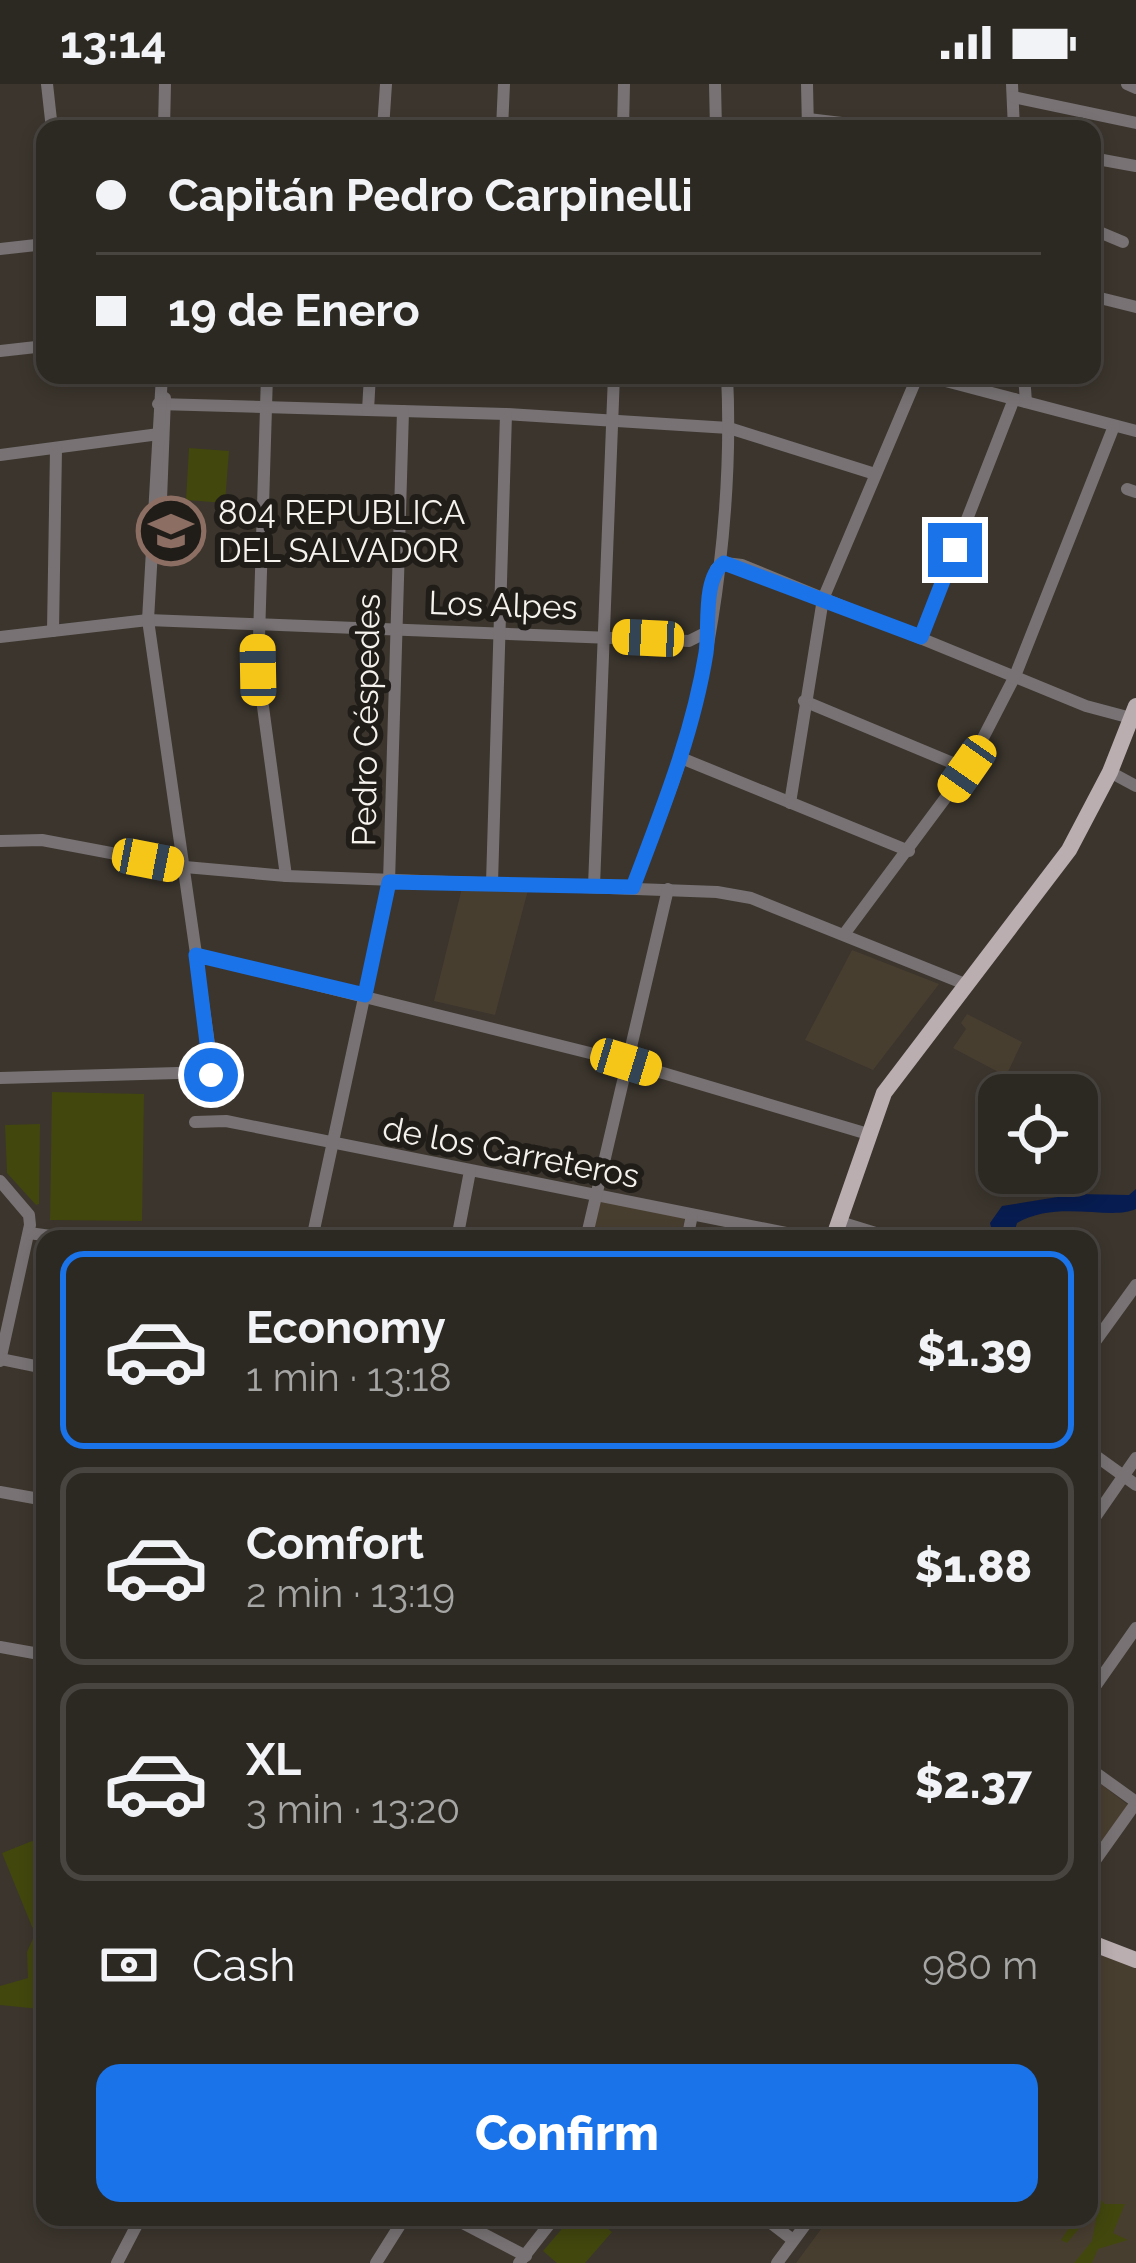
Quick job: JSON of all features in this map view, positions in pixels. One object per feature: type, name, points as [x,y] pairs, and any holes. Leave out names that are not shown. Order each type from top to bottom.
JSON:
[{"type":"main road","points":[[837,1230],[868,1134],[899,1067],[1069,850],[1110,772],[1134,712]]},
{"type":"main road","points":[[1098,1935],[1136,1950]]},
{"type":"main road","points":[[1098,1945],[1136,1960]]},
{"type":"street","points":[[47,84],[51,120]]},
{"type":"street","points":[[164,120],[165,84]]},
{"type":"street","points":[[384,120],[386,84]]},
{"type":"street","points":[[502,120],[504,84]]},
{"type":"street","points":[[623,120],[624,84]]},
{"type":"street","points":[[715,84],[716,120]]},
{"type":"street","points":[[808,84],[808,120]]},
{"type":"street","points":[[1127,84],[1136,88]]},
{"type":"street","points":[[1014,120],[1012,90],[1136,123]]},
{"type":"street","points":[[1101,159],[1136,166]]},
{"type":"street","points":[[1101,233],[1123,242]]},
{"type":"street","points":[[0,249],[36,245]]},
{"type":"street","points":[[1101,298],[1136,307]]},
{"type":"street","points":[[0,351],[36,347]]},
{"type":"street","points":[[0,1078],[213,1072],[152,623],[162,384]]},
{"type":"street","points":[[267,384],[258,670],[286,876]]},
{"type":"street","points":[[368,410],[369,384]]},
{"type":"street","points":[[594,886],[608,636],[614,384]]},
{"type":"street","points":[[633,887],[681,758],[707,632],[729,428],[727,384]]},
{"type":"street","points":[[790,803],[824,598],[916,384]]},
{"type":"street","points":[[956,384],[1136,431]]},
{"type":"street","points":[[921,637],[1023,384]]},
{"type":"street","points":[[162,400],[729,428],[874,475]]},
{"type":"street","name":"Pedro Céspedes","points":[[314,1230],[389,882],[403,411]]},
{"type":"street","points":[[492,884],[506,414]]},
{"type":"street","points":[[845,933],[967,769],[1015,676],[1114,426]]},
{"type":"street","points":[[0,455],[161,434]]},
{"type":"street","points":[[53,631],[56,448]]},
{"type":"street","points":[[716,569],[733,563],[1086,706],[1134,712]]},
{"type":"street","name":"Los Alpes","points":[[0,637],[152,623],[689,640],[707,632]]},
{"type":"street","points":[[804,701],[967,769]]},
{"type":"street","points":[[681,758],[910,851]]},
{"type":"street","points":[[1110,772],[1136,785]]},
{"type":"street","points":[[0,841],[57,842],[185,867],[286,876],[633,887],[751,898],[965,984]]},
{"type":"street","points":[[588,1230],[668,890]]},
{"type":"street","points":[[196,955],[626,1062],[868,1134]]},
{"type":"street","name":"de los Carreteros","points":[[195,1122],[226,1121],[771,1230]]},
{"type":"street","points":[[459,1230],[470,1172]]},
{"type":"street","points":[[0,1181],[29,1215],[0,1360],[36,1366]]},
{"type":"street","points":[[689,1230],[692,1214]]},
{"type":"street","points":[[29,1233],[36,1234]]},
{"type":"street","points":[[1098,1338],[1136,1286]]},
{"type":"street","points":[[1098,1457],[1136,1485]]},
{"type":"street","points":[[1098,1512],[1136,1458]]},
{"type":"street","points":[[0,1492],[36,1498]]},
{"type":"street","points":[[1098,1682],[1136,1628]]},
{"type":"street","points":[[0,1647],[36,1653]]},
{"type":"street","points":[[1098,1775],[1136,1802],[1098,1856]]},
{"type":"street","points":[[117,2263],[136,2226]]},
{"type":"street","points":[[376,2263],[399,2226]]},
{"type":"street","points":[[466,2226],[523,2259],[548,2226]]},
{"type":"street","points":[[775,2226],[794,2240]]},
{"type":"street","points":[[777,2263],[804,2226]]},
{"type":"shaded area","points":[[463,884],[528,890],[495,1015],[434,1001]]},
{"type":"shaded area","points":[[852,950],[939,984],[873,1070],[805,1040]]},
{"type":"shaded area","points":[[967,1014],[1022,1042],[1007,1074],[953,1048],[966,1029],[961,1023]]},
{"type":"shaded area","points":[[599,1200],[685,1216],[683,1230],[593,1230]]},
{"type":"shaded area","points":[[1098,1782],[1128,1805],[1098,1853]]},
{"type":"shaded area","points":[[1098,1952],[1136,1968],[1136,2263],[796,2263],[823,2226],[1098,2226]]},
{"type":"green space","points":[[189,448],[229,451],[225,503],[186,500]]},
{"type":"green space","points":[[52,1092],[144,1094],[142,1221],[50,1220]]},
{"type":"green space","points":[[40,1124],[36,1205],[7,1173],[5,1125]]},
{"type":"green space","points":[[36,1842],[36,2009],[0,2005],[0,1986],[28,1978],[27,1952],[35,1934],[2,1853]]},
{"type":"green space","points":[[1098,2198],[1105,2204],[1125,2204],[1113,2233],[1128,2240],[1098,2249],[1092,2263],[1074,2263],[1098,2226]]},
{"type":"green space","points":[[564,2226],[604,2226],[612,2232],[585,2263],[557,2263],[543,2251]]},
{"type":"green space","points":[[1070,2226],[1081,2226],[1067,2243],[1061,2240]]},
{"type":"water","points":[[1136,1189],[1136,1209],[1049,1212],[1017,1223],[1015,1230],[992,1230],[990,1223],[1002,1206],[1076,1194],[1129,1195]]},
{"type":"place","name":"804 REPUBLICA DEL SALVADOR","points":[[171,531]]},
{"type":"route","points":[[211,1075],[196,955],[365,995],[389,882],[633,887],[681,758],[706,651],[713,581],[716,569],[724,563],[921,637],[955,550]]}]
